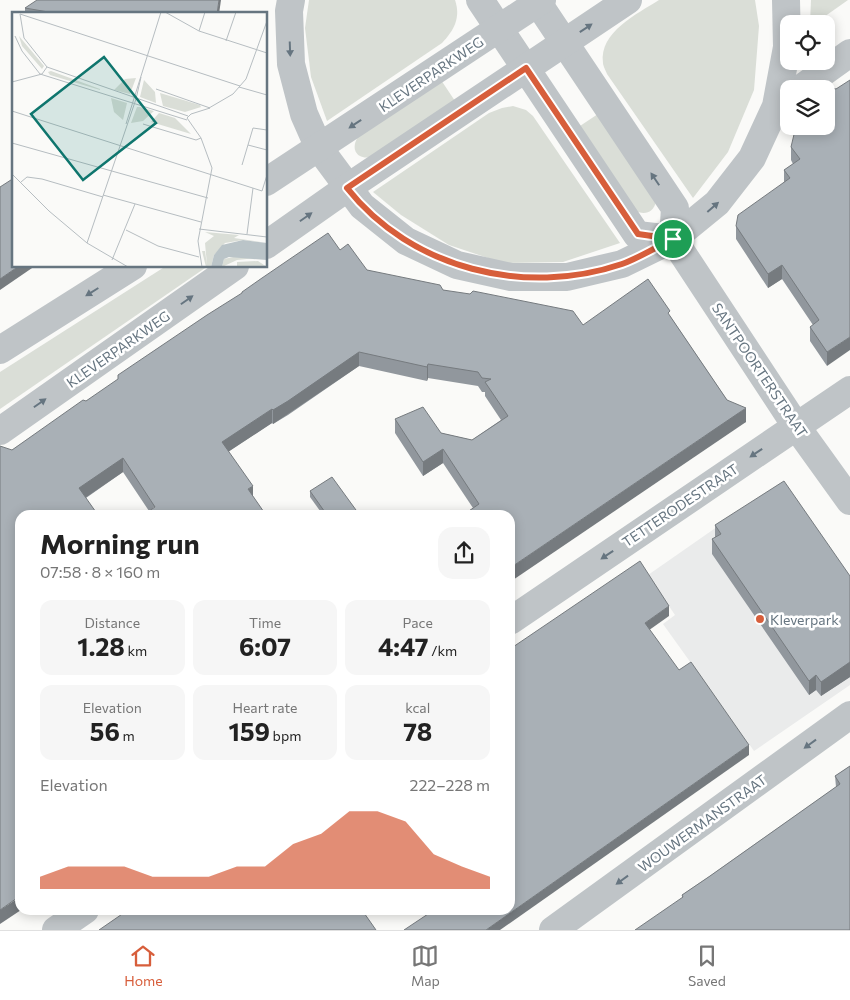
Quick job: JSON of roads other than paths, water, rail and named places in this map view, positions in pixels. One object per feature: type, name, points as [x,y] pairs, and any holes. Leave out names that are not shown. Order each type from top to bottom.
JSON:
[{"type":"street","points":[[291,0],[289,11],[291,64],[304,114],[320,148],[347,188],[362,206],[406,241],[456,265],[511,277],[567,277],[622,264],[673,239],[717,203],[752,158],[780,105]]},
{"type":"street","points":[[480,0],[638,234],[673,239]]},
{"type":"street","points":[[268,243],[628,0]]},
{"type":"street","points":[[784,80],[788,47],[786,0]]},
{"type":"street","points":[[539,1],[564,43],[675,208],[673,239]]},
{"type":"street","name":"KLEVERPARKWEG","points":[[268,181],[539,1]]},
{"type":"street","points":[[812,80],[850,53]]},
{"type":"street","name":"SANTPOORTERSTRAAT","points":[[673,239],[796,426],[850,500]]},
{"type":"street","points":[[0,350],[130,268]]},
{"type":"street","name":"KLEVERPARKWEG","points":[[0,431],[232,268]]},
{"type":"street","name":"TETTERODESTRAAT","points":[[515,618],[850,390]]},
{"type":"street","name":"WOUWERMANSTRAAT","points":[[553,930],[850,715]]},
{"type":"street","points":[[56,930],[78,915]]},
{"type":"place","name":"Kleverpark","points":[[760,619]]}]
